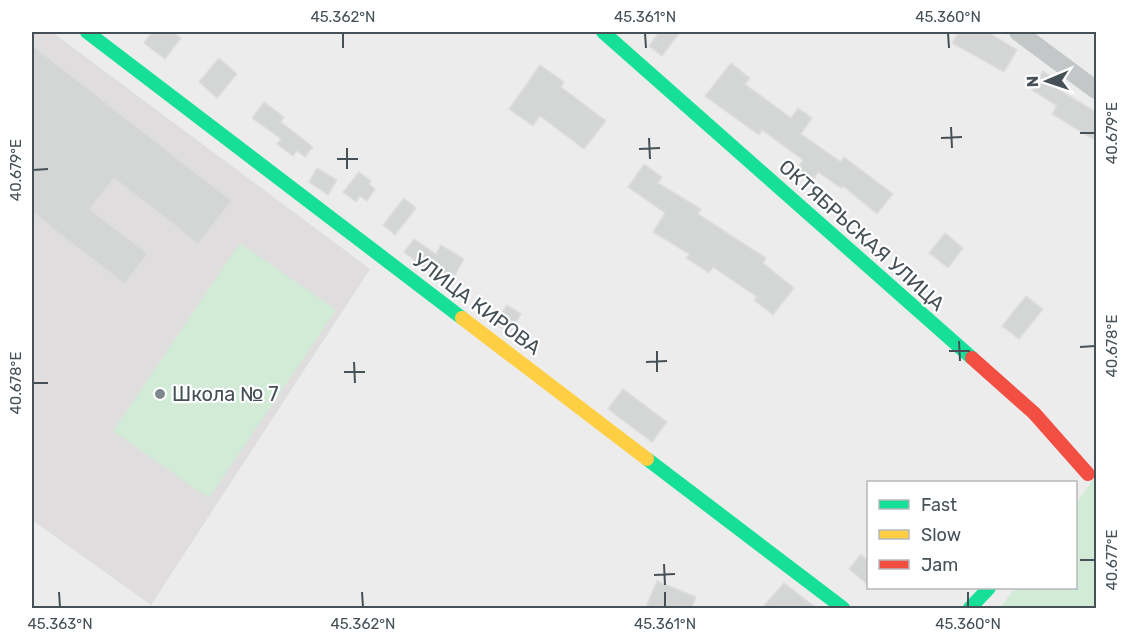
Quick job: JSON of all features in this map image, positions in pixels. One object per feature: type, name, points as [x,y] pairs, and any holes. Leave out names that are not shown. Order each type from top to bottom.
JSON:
[{"type":"street","name":"УЛИЦА КИРОВА","points":[[87,32],[843,609]]},
{"type":"street","name":"ОКТЯБРЬСКАЯ УЛИЦА","points":[[603,32],[1034,413],[1088,474]]},
{"type":"street","points":[[1018,32],[1096,90]]},
{"type":"street","points":[[1077,487],[1096,462]]},
{"type":"street","points":[[970,609],[987,589]]},
{"type":"shaded area","name":"Школа № 7","points":[[32,32],[52,32],[370,269],[151,605],[32,520]]},
{"type":"green space","points":[[240,243],[336,310],[209,498],[113,431]]},
{"type":"green space","points":[[1096,475],[1096,608],[1000,608],[1014,589],[1077,589],[1077,503]]},
{"type":"building","points":[[152,32],[172,32],[181,38],[165,59],[144,43]]},
{"type":"building","points":[[659,32],[680,32],[662,56],[649,46]]},
{"type":"building","points":[[959,32],[988,32],[1017,50],[1004,72],[952,43]]},
{"type":"building","points":[[32,45],[232,201],[198,244],[114,178],[90,209],[148,254],[124,284],[32,212]]},
{"type":"building","points":[[219,58],[237,74],[217,98],[199,82]]},
{"type":"building","points":[[731,63],[750,78],[745,84],[791,118],[798,108],[812,118],[801,134],[841,162],[844,157],[893,194],[877,214],[843,186],[841,188],[818,172],[813,180],[797,169],[803,160],[762,130],[759,135],[705,96]]},
{"type":"building","points":[[540,65],[564,82],[561,87],[606,121],[584,149],[540,116],[533,126],[509,109]]},
{"type":"building","points":[[1043,71],[1062,85],[1058,89],[1096,112],[1096,141],[1052,114],[1057,106],[1032,90]]},
{"type":"building","points":[[264,102],[284,117],[281,122],[313,147],[305,157],[297,151],[293,156],[277,144],[281,139],[252,118]]},
{"type":"building","points":[[644,164],[662,177],[658,183],[701,209],[698,214],[766,258],[763,263],[794,288],[773,315],[754,300],[757,297],[713,267],[709,273],[686,258],[689,254],[653,232],[665,213],[628,187]]},
{"type":"building","points":[[317,168],[337,180],[328,195],[309,182]]},
{"type":"building","points":[[359,172],[371,181],[369,184],[375,189],[367,201],[360,196],[356,202],[343,192]]},
{"type":"building","points":[[404,198],[416,208],[395,235],[383,225]]},
{"type":"building","points":[[945,233],[963,248],[948,268],[929,253]]},
{"type":"building","points":[[414,239],[436,254],[441,245],[464,259],[448,287],[404,252]]},
{"type":"building","points":[[1026,296],[1043,309],[1019,339],[1002,326]]},
{"type":"building","points":[[507,305],[521,314],[509,333],[495,323]]},
{"type":"building","points":[[623,389],[667,422],[652,442],[608,409]]},
{"type":"building","points":[[861,554],[867,560],[867,584],[849,569]]},
{"type":"building","points":[[657,581],[696,597],[691,609],[645,609]]},
{"type":"building","points":[[784,583],[818,609],[761,609]]},
{"type":"traffic: fast","points":[[87,32],[462,318]]},
{"type":"traffic: fast","points":[[603,32],[972,358]]},
{"type":"traffic: fast","points":[[647,459],[843,608]]},
{"type":"traffic: fast","points":[[970,608],[988,589]]},
{"type":"traffic: slow","points":[[462,318],[647,459]]},
{"type":"traffic: jam","points":[[972,358],[1034,413],[1088,474]]},
{"type":"place","name":"Школа № 7","points":[[160,394]]}]
